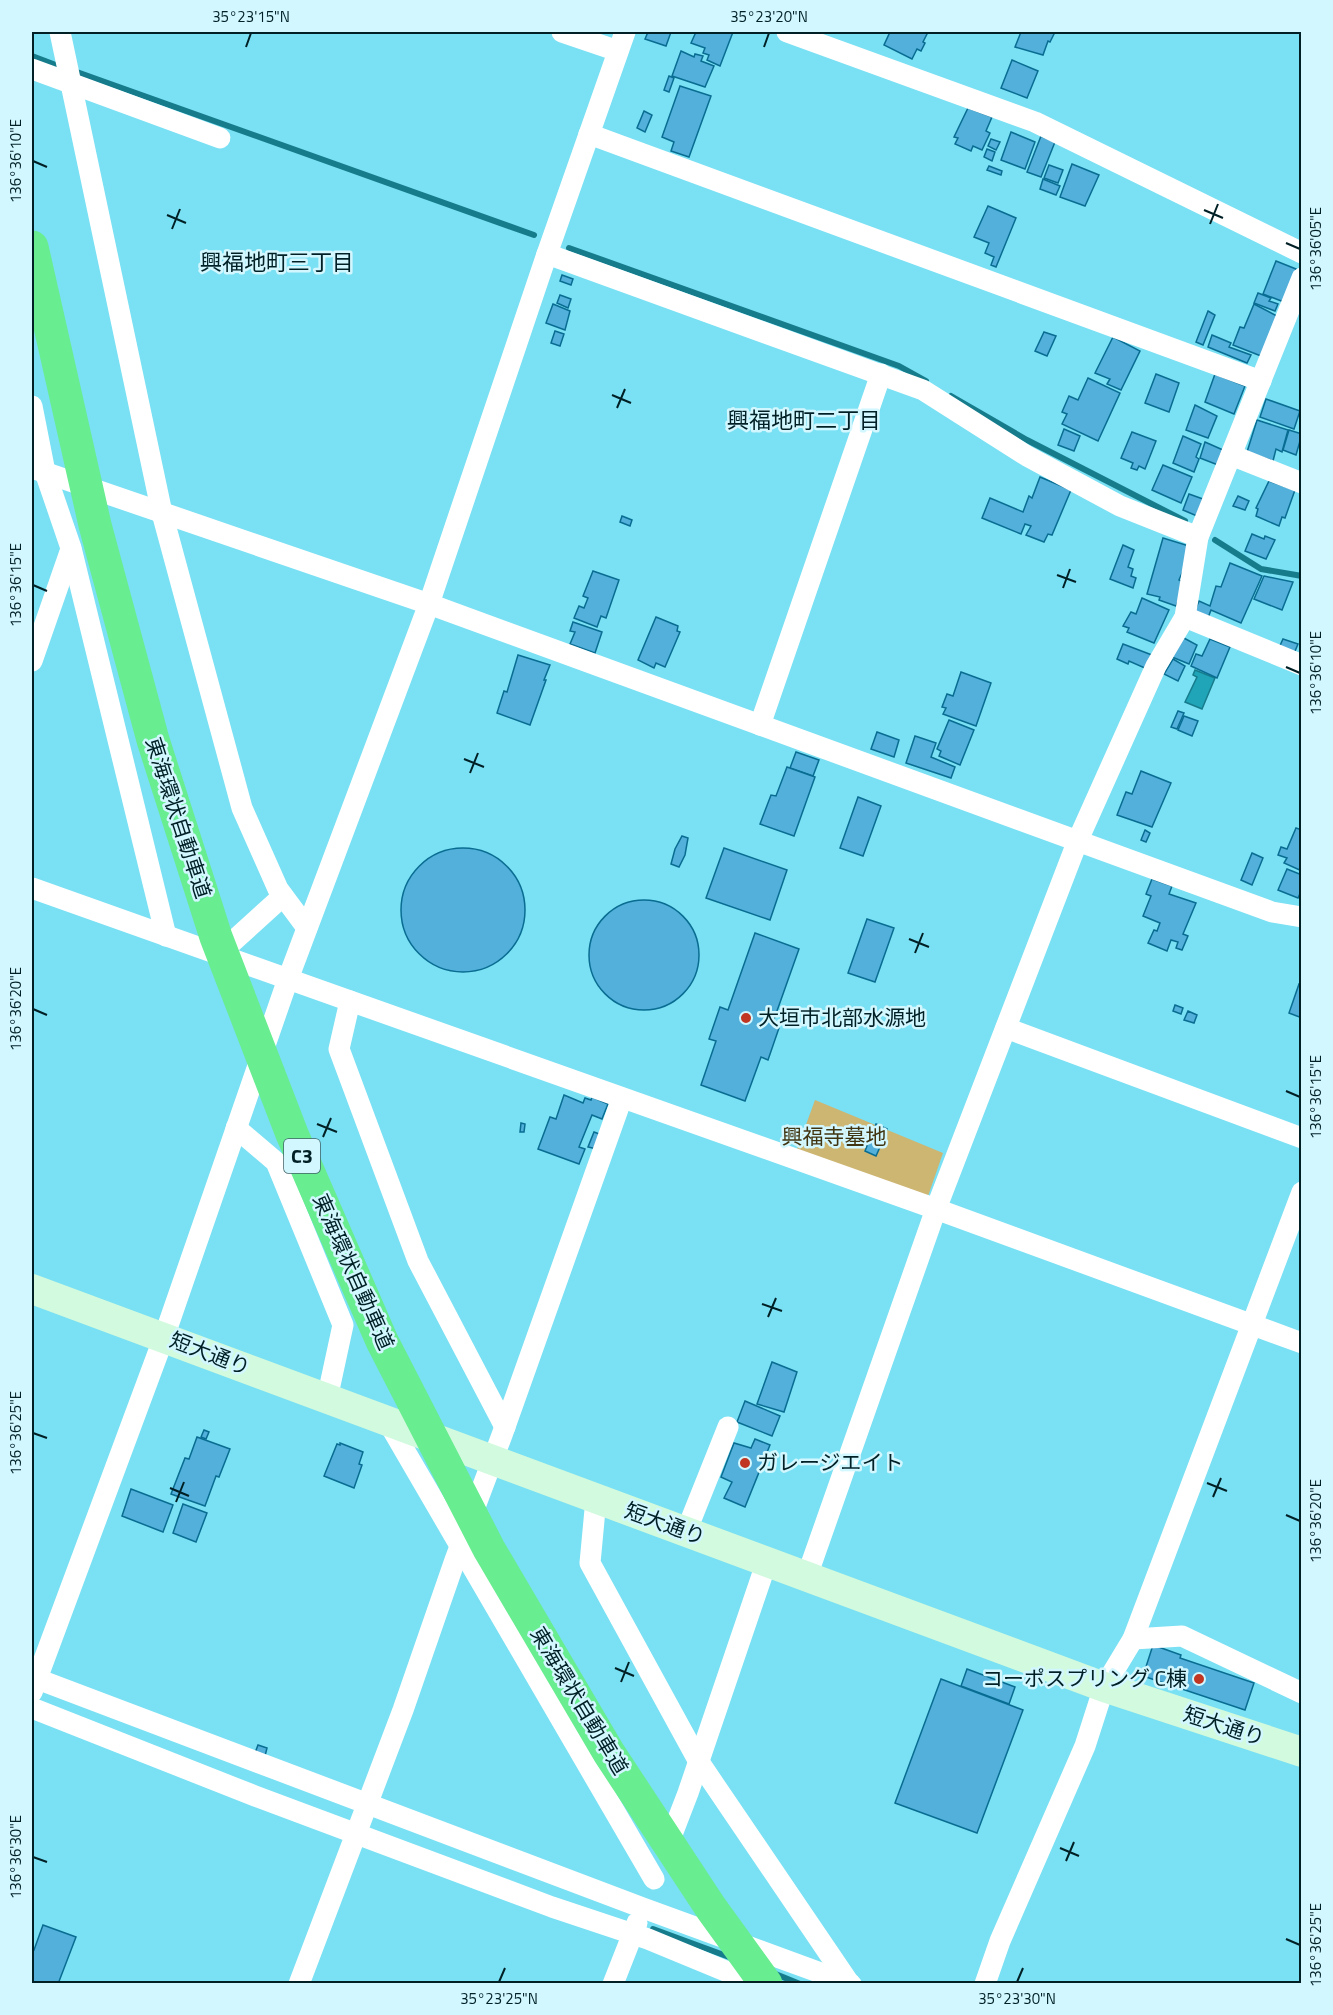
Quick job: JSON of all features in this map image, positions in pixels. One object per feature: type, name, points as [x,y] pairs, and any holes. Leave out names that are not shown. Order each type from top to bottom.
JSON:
[{"type":"highway","name":"東海環状自動車道","points":[[32,247],[95,525],[153,740],[216,937],[292,1134],[382,1341],[489,1549],[609,1753],[711,1908],[766,1983]]},
{"type":"street","points":[[60,32],[162,513],[242,808],[278,889],[307,928]]},
{"type":"street","points":[[33,1689],[164,1337],[288,979],[429,604],[547,254],[622,41],[562,32]]},
{"type":"street","points":[[788,32],[835,40],[1035,122],[1302,253]]},
{"type":"street","points":[[32,69],[220,138]]},
{"type":"street","points":[[589,134],[1261,381]]},
{"type":"street","points":[[547,254],[923,390],[1028,456],[1120,506],[1198,537]]},
{"type":"street","points":[[807,1576],[936,1209],[1078,840],[1156,666],[1185,616],[1198,537],[1302,278]]},
{"type":"street","points":[[760,725],[881,374]]},
{"type":"street","points":[[32,406],[38,470],[71,548],[166,936]]},
{"type":"street","points":[[1231,455],[1302,483]]},
{"type":"street","points":[[38,470],[429,604],[1272,912],[1302,917]]},
{"type":"street","points":[[32,661],[92,488]]},
{"type":"street","points":[[1185,616],[1302,665]]},
{"type":"street","points":[[32,888],[936,1209],[1302,1343]]},
{"type":"street","points":[[219,954],[283,896]]},
{"type":"street","points":[[350,1001],[339,1049],[343,1060],[418,1262],[505,1427]]},
{"type":"street","points":[[1006,1028],[1302,1138]]},
{"type":"street","points":[[299,1983],[403,1710],[622,1098]]},
{"type":"street","points":[[236,1128],[276,1161],[343,1325],[327,1399]]},
{"type":"street","points":[[985,1983],[1000,1941],[1085,1746],[1104,1687],[1133,1639],[1302,1192]]},
{"type":"street","name":"短大通り","points":[[32,1288],[1104,1687],[1302,1752]]},
{"type":"street","points":[[388,1422],[654,1879]]},
{"type":"street","points":[[686,1532],[728,1427]]},
{"type":"street","points":[[596,1499],[590,1563],[699,1762],[850,1983]]},
{"type":"street","points":[[613,1983],[699,1762],[767,1561]]},
{"type":"street","points":[[1133,1639],[1182,1636],[1302,1693]]},
{"type":"street","points":[[33,1689],[362,1819],[552,1906],[633,1934],[721,1975],[757,1983]]},
{"type":"street","points":[[33,1689],[362,1819],[643,1908],[850,1983]]},
{"type":"green space","name":"興福寺墓地","points":[[815,1100],[943,1153],[927,1199],[796,1152]]},
{"type":"water","points":[[1195,670],[1215,678],[1202,709],[1185,702],[1197,677],[1193,675]]},
{"type":"building","points":[[648,32],[671,32],[666,46],[645,39]]},
{"type":"building","points":[[696,32],[733,32],[720,66],[707,60],[709,55],[703,53],[705,48],[691,43]]},
{"type":"building","points":[[890,32],[928,32],[921,51],[917,49],[912,59],[884,45]]},
{"type":"building","points":[[1021,32],[1055,32],[1050,42],[1048,41],[1043,55],[1015,47]]},
{"type":"building","points":[[681,51],[694,57],[695,54],[703,56],[701,61],[714,66],[705,87],[672,76]]},
{"type":"building","points":[[1012,60],[1038,71],[1027,98],[1001,88]]},
{"type":"building","points":[[669,76],[674,78],[669,92],[664,90]]},
{"type":"building","points":[[680,86],[711,96],[689,157],[671,151],[674,142],[662,137]]},
{"type":"building","points":[[968,108],[992,117],[986,131],[990,133],[982,150],[973,146],[971,151],[955,144],[958,138],[954,137]]},
{"type":"building","points":[[644,111],[652,115],[645,132],[637,128]]},
{"type":"building","points":[[1011,132],[1035,142],[1025,169],[1001,160]]},
{"type":"building","points":[[1041,136],[1055,142],[1041,177],[1027,172]]},
{"type":"building","points":[[991,139],[1000,142],[996,150],[988,146]]},
{"type":"building","points":[[987,149],[995,152],[992,161],[984,157]]},
{"type":"building","points":[[1072,164],[1099,175],[1085,206],[1060,197]]},
{"type":"building","points":[[1049,165],[1063,170],[1058,183],[1044,178]]},
{"type":"building","points":[[989,166],[1002,171],[1001,175],[987,170]]},
{"type":"building","points":[[1043,179],[1060,186],[1056,195],[1040,189]]},
{"type":"building","points":[[988,206],[1016,218],[996,267],[991,265],[994,257],[985,253],[989,243],[974,237]]},
{"type":"building","points":[[1276,261],[1296,269],[1284,302],[1263,294]]},
{"type":"building","points":[[562,275],[573,279],[571,285],[560,281]]},
{"type":"building","points":[[1258,293],[1271,298],[1269,301],[1278,304],[1275,311],[1254,303]]},
{"type":"building","points":[[560,295],[571,299],[568,308],[557,303]]},
{"type":"building","points":[[553,304],[570,311],[565,330],[546,323]]},
{"type":"building","points":[[1254,304],[1277,316],[1261,356],[1233,345],[1240,327],[1244,328]]},
{"type":"building","points":[[1208,311],[1215,315],[1203,345],[1196,342]]},
{"type":"building","points":[[555,331],[564,334],[560,346],[551,343]]},
{"type":"building","points":[[1044,332],[1056,336],[1047,356],[1035,351]]},
{"type":"building","points":[[1212,335],[1231,343],[1229,347],[1251,355],[1247,363],[1208,347]]},
{"type":"building","points":[[1113,337],[1140,351],[1121,390],[1107,384],[1110,379],[1095,373]]},
{"type":"building","points":[[1156,374],[1179,383],[1169,412],[1145,403]]},
{"type":"building","points":[[1215,374],[1245,386],[1234,414],[1205,402]]},
{"type":"building","points":[[1088,378],[1120,393],[1098,441],[1062,424],[1067,414],[1062,412],[1069,396],[1078,400]]},
{"type":"building","points":[[1266,399],[1300,411],[1294,429],[1260,417]]},
{"type":"building","points":[[1195,405],[1217,416],[1208,438],[1186,430]]},
{"type":"building","points":[[1257,420],[1288,430],[1282,452],[1276,449],[1273,461],[1247,452]]},
{"type":"building","points":[[1064,429],[1080,436],[1074,451],[1058,445]]},
{"type":"building","points":[[1289,430],[1302,434],[1296,455],[1283,450]]},
{"type":"building","points":[[1132,432],[1156,441],[1145,469],[1139,466],[1137,470],[1131,468],[1133,463],[1121,458]]},
{"type":"building","points":[[1183,436],[1201,444],[1194,472],[1173,463]]},
{"type":"building","points":[[1205,442],[1223,450],[1218,465],[1200,458]]},
{"type":"building","points":[[1163,465],[1192,477],[1181,503],[1152,490]]},
{"type":"building","points":[[1040,477],[1071,490],[1052,535],[1048,534],[1044,542],[1026,535],[1031,526],[1025,524],[1021,534],[982,518],[990,498],[1023,512],[1029,496],[1032,498]]},
{"type":"building","points":[[1269,481],[1295,490],[1285,518],[1282,517],[1279,526],[1256,516],[1258,509],[1256,508]]},
{"type":"building","points":[[1189,494],[1203,499],[1197,516],[1183,510]]},
{"type":"building","points":[[1238,496],[1249,501],[1245,510],[1233,506]]},
{"type":"building","points":[[622,516],[632,520],[630,526],[620,522]]},
{"type":"building","points":[[1252,534],[1264,539],[1265,536],[1275,540],[1266,559],[1245,551]]},
{"type":"building","points":[[1163,538],[1189,546],[1187,562],[1179,580],[1185,583],[1176,606],[1159,600],[1160,597],[1147,594]]},
{"type":"building","points":[[1123,545],[1134,550],[1128,567],[1133,569],[1131,576],[1136,578],[1133,588],[1110,579]]},
{"type":"building","points":[[1230,563],[1262,576],[1241,623],[1211,610],[1208,618],[1194,613],[1199,601],[1210,606],[1216,586],[1221,587]]},
{"type":"building","points":[[593,571],[619,580],[606,618],[601,616],[597,627],[574,618],[579,606],[584,608],[588,598],[583,596]]},
{"type":"building","points":[[1264,576],[1293,582],[1282,610],[1254,599]]},
{"type":"building","points":[[1142,598],[1169,610],[1154,643],[1127,632],[1129,628],[1123,626],[1131,612],[1136,614]]},
{"type":"building","points":[[656,617],[678,626],[677,631],[680,632],[665,667],[656,663],[654,668],[638,660]]},
{"type":"building","points":[[573,622],[602,632],[595,653],[570,644],[575,632],[570,631]]},
{"type":"building","points":[[1182,637],[1197,645],[1189,664],[1172,657]]},
{"type":"building","points":[[1210,639],[1230,647],[1217,678],[1191,666],[1196,654],[1202,656]]},
{"type":"building","points":[[1283,639],[1298,644],[1293,656],[1278,650]]},
{"type":"building","points":[[1123,644],[1152,655],[1147,669],[1129,661],[1128,664],[1117,659]]},
{"type":"building","points":[[518,655],[550,665],[530,725],[497,713],[504,691],[507,692]]},
{"type":"building","points":[[1173,659],[1185,666],[1178,681],[1164,674]]},
{"type":"building","points":[[961,672],[991,683],[976,726],[943,714],[946,708],[942,707],[947,694],[953,696]]},
{"type":"building","points":[[1178,711],[1184,713],[1177,729],[1171,727]]},
{"type":"building","points":[[1184,716],[1198,721],[1192,736],[1178,730]]},
{"type":"building","points":[[949,720],[974,730],[960,765],[939,756],[941,751],[937,749]]},
{"type":"building","points":[[877,732],[899,740],[894,757],[871,749]]},
{"type":"building","points":[[915,736],[936,743],[931,757],[955,767],[951,778],[906,763]]},
{"type":"building","points":[[796,752],[819,760],[813,776],[790,768]]},
{"type":"building","points":[[787,767],[815,777],[794,836],[760,824],[771,795],[776,796]]},
{"type":"building","points":[[1141,771],[1171,783],[1152,827],[1117,815],[1126,792],[1132,794]]},
{"type":"building","points":[[858,797],[881,806],[863,856],[840,848]]},
{"type":"building","points":[[1296,828],[1302,830],[1302,871],[1284,863],[1287,858],[1278,855],[1281,847],[1287,849]]},
{"type":"building","points":[[1145,830],[1150,833],[1146,842],[1141,840]]},
{"type":"building","points":[[682,836],[688,838],[685,855],[679,867],[671,864]]},
{"type":"building","points":[[463,848],[487,853],[507,866],[520,886],[525,910],[520,934],[507,954],[487,967],[463,972],[439,967],[419,954],[406,934],[401,910],[406,886],[419,866],[439,853]]},
{"type":"building","points":[[724,848],[787,870],[770,920],[706,898]]},
{"type":"building","points":[[1252,853],[1263,858],[1252,885],[1241,880]]},
{"type":"building","points":[[1287,869],[1302,875],[1302,889],[1298,898],[1278,890]]},
{"type":"building","points":[[1152,879],[1172,886],[1169,894],[1196,903],[1183,934],[1188,936],[1182,950],[1176,948],[1178,942],[1171,940],[1167,951],[1148,943],[1160,923],[1143,916],[1151,896],[1146,894]]},
{"type":"building","points":[[644,900],[665,904],[683,916],[695,934],[699,955],[695,976],[683,994],[665,1006],[644,1010],[623,1006],[605,994],[593,976],[589,955],[593,934],[605,916],[623,904]]},
{"type":"building","points":[[867,919],[894,928],[875,982],[848,973]]},
{"type":"building","name":"大垣市北部水源地","points":[[755,933],[799,949],[772,1025],[779,1028],[768,1060],[761,1057],[745,1101],[701,1085],[716,1041],[709,1039],[720,1007],[728,1010]]},
{"type":"building","points":[[1299,984],[1302,985],[1302,1018],[1289,1013]]},
{"type":"building","points":[[1175,1005],[1183,1008],[1181,1014],[1173,1011]]},
{"type":"building","points":[[1188,1011],[1197,1015],[1194,1023],[1184,1020]]},
{"type":"building","points":[[564,1095],[583,1103],[585,1098],[591,1100],[592,1097],[608,1104],[602,1119],[592,1115],[579,1147],[585,1149],[579,1164],[538,1149],[550,1117],[556,1119]]},
{"type":"building","points":[[521,1123],[525,1124],[524,1132],[520,1132]]},
{"type":"building","points":[[876,1124],[887,1129],[885,1134],[874,1129]]},
{"type":"building","points":[[594,1132],[602,1135],[597,1149],[588,1147]]},
{"type":"building","points":[[872,1133],[884,1138],[876,1156],[865,1151]]},
{"type":"building","points":[[772,1362],[797,1372],[784,1412],[757,1404]]},
{"type":"building","points":[[745,1401],[780,1416],[772,1436],[737,1422]]},
{"type":"building","points":[[204,1430],[209,1432],[206,1439],[201,1437]]},
{"type":"building","points":[[197,1437],[230,1449],[219,1477],[216,1476],[205,1506],[171,1494],[185,1458],[189,1459]]},
{"type":"building","name":"ガレージエイト","points":[[755,1439],[770,1445],[745,1507],[724,1498],[732,1482],[721,1477],[734,1443],[751,1448]]},
{"type":"building","points":[[340,1443],[363,1452],[359,1464],[362,1465],[354,1488],[324,1476],[337,1444],[340,1445]]},
{"type":"building","points":[[131,1489],[173,1505],[163,1532],[122,1516]]},
{"type":"building","points":[[183,1504],[207,1513],[196,1542],[173,1533]]},
{"type":"building","name":"コーポスプリング C棟","points":[[1153,1645],[1181,1655],[1180,1658],[1254,1683],[1245,1710],[1143,1676]]},
{"type":"building","points":[[967,1669],[1015,1687],[1009,1704],[961,1686]]},
{"type":"building","points":[[941,1679],[1023,1710],[977,1833],[895,1803]]},
{"type":"building","points":[[258,1745],[267,1748],[265,1756],[255,1753]]},
{"type":"building","points":[[43,1925],[76,1937],[58,1984],[32,1984],[32,1949],[34,1950]]},
{"type":"waterway","points":[[32,56],[61,67]]},
{"type":"waterway","points":[[74,71],[534,235]]},
{"type":"waterway","points":[[569,248],[899,366],[926,381]]},
{"type":"waterway","points":[[951,396],[1027,440],[1185,521]]},
{"type":"waterway","points":[[1215,540],[1261,569],[1302,576]]},
{"type":"waterway","points":[[653,1929],[732,1958]]},
{"type":"waterway","points":[[773,1973],[800,1984]]},
{"type":"place","name":"大垣市北部水源地","points":[[746,1018]]},
{"type":"place","name":"ガレージエイト","points":[[745,1463]]},
{"type":"place","name":"コーポスプリング C棟","points":[[1199,1679]]},
{"type":"district","name":"興福地町三丁目","points":[[277,262]]},
{"type":"district","name":"興福地町二丁目","points":[[804,420]]}]
